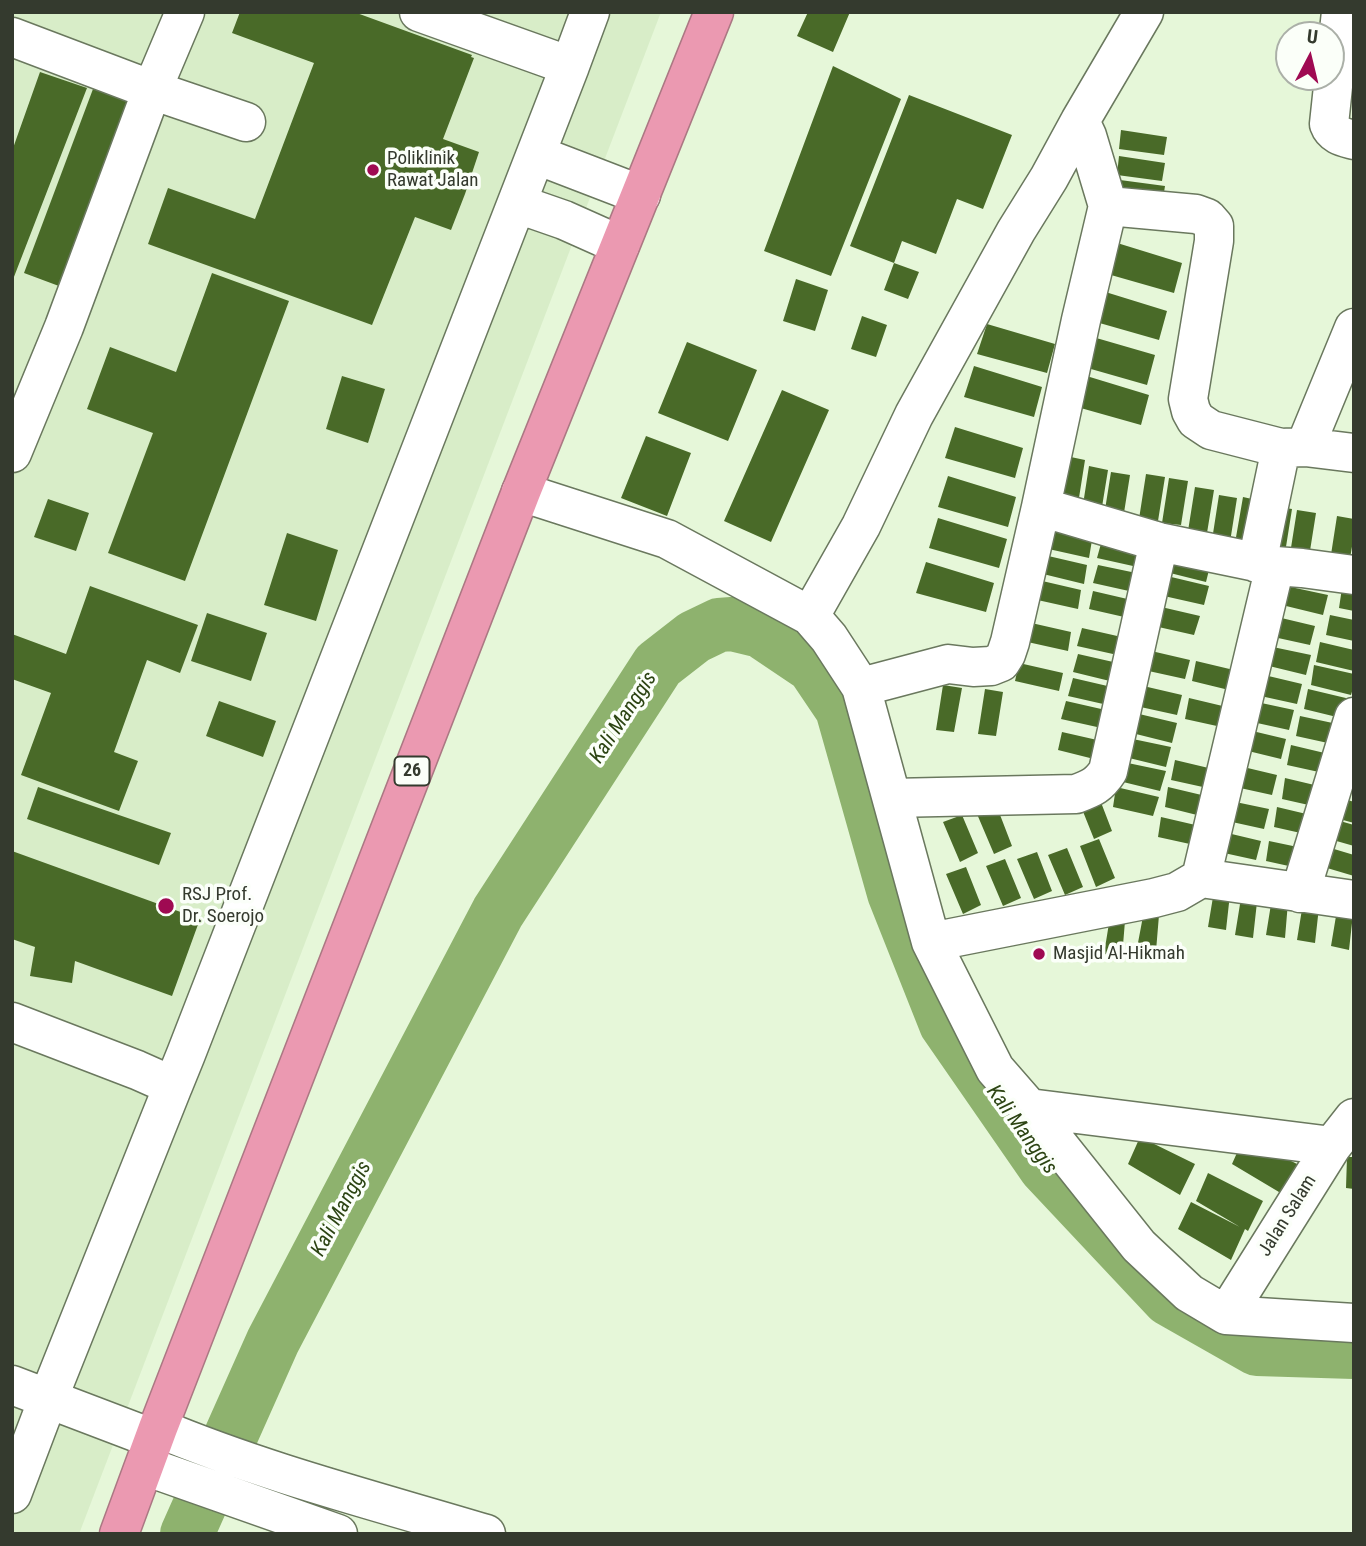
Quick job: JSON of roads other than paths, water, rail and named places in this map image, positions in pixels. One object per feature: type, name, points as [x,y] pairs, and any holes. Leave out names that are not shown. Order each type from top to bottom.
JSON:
[{"type":"highway","name":"26","points":[[119,1534],[520,492],[715,12]]},
{"type":"street","points":[[12,453],[64,327],[152,90],[185,12]]},
{"type":"street","points":[[419,12],[570,66]]},
{"type":"street","points":[[12,1494],[537,155],[590,12]]},
{"type":"street","points":[[810,616],[861,526],[914,415],[1016,231],[1144,12]]},
{"type":"street","points":[[1341,12],[1329,124],[1331,130],[1338,135],[1354,140]]},
{"type":"street","points":[[12,37],[152,90],[246,121]]},
{"type":"street","points":[[861,687],[948,664],[991,666],[1001,662],[1006,654],[1108,206],[1080,121]]},
{"type":"street","points":[[537,155],[641,195]]},
{"type":"street","points":[[517,204],[565,220],[621,245]]},
{"type":"street","points":[[1108,206],[1196,214],[1207,218],[1214,226],[1214,241],[1188,399],[1196,420],[1211,430],[1293,447],[1354,453]]},
{"type":"street","points":[[1201,878],[1293,447],[1354,328]]},
{"type":"street","points":[[520,492],[667,539],[810,616],[829,638],[861,687],[931,942],[995,1069],[1139,1246],[1189,1293],[1226,1315],[1354,1323]]},
{"type":"street","points":[[1041,507],[1159,542],[1266,564],[1354,575]]},
{"type":"street","points":[[892,798],[1076,794],[1091,789],[1102,781],[1108,771],[1159,542]]},
{"type":"street","points":[[1300,892],[1354,717]]},
{"type":"street","points":[[931,942],[1154,898],[1177,892],[1201,878],[1354,900]]},
{"type":"street","points":[[12,1022],[173,1086]]},
{"type":"street","points":[[1029,1108],[1343,1132]]},
{"type":"street","name":"Jalan Salam","points":[[1226,1315],[1343,1132]]},
{"type":"street","points":[[12,1385],[195,1463],[251,1503],[327,1532]]},
{"type":"street","points":[[195,1463],[273,1470],[486,1534]]},
{"type":"waterway","name":"Kali Manggis","points":[[187,1534],[273,1341],[498,912],[658,665],[694,637],[719,625],[732,624],[761,631],[813,666],[842,709],[894,893],[946,1024],[1045,1167],[1169,1299],[1257,1349],[1354,1352]]},
{"type":"place","name":"Poliklinik Rawat Jalan","points":[[373,170]]},
{"type":"place","name":"RSJ Prof. Dr. Soerojo","points":[[166,906]]},
{"type":"place","name":"Masjid Al-Hikmah","points":[[1039,954]]}]
